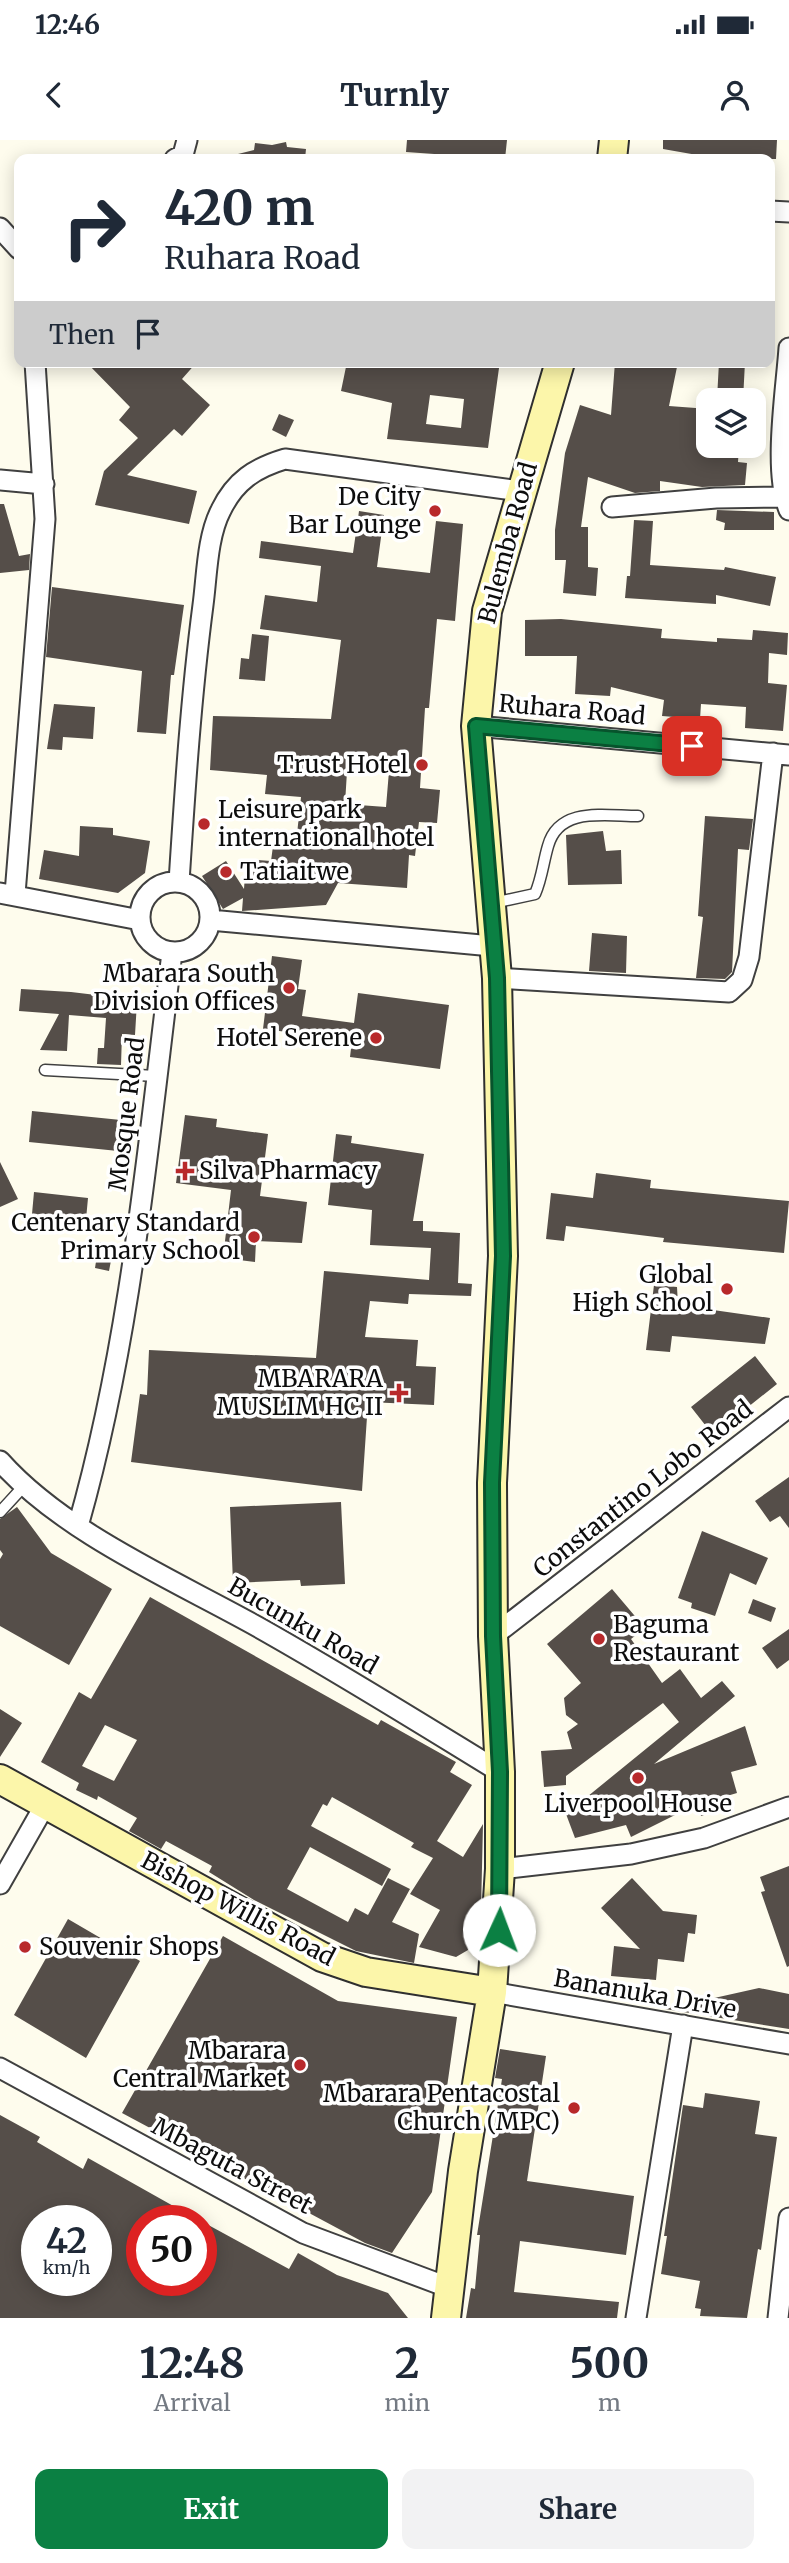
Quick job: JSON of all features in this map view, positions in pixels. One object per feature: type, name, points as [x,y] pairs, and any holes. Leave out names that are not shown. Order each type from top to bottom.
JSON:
[{"type":"main road","name":"Bulemba Road","points":[[446,2318],[463,2171],[492,1992],[500,1869],[500,1772],[493,1636],[492,1483],[503,1256],[497,978],[492,946],[476,726],[487,611],[558,368]]},
{"type":"main road","name":"Bishop Willis Road","points":[[0,1779],[322,1957],[366,1972],[492,1992]]},
{"type":"street","points":[[0,228],[14,243]]},
{"type":"street","points":[[612,507],[716,498],[786,504],[782,432],[789,348]]},
{"type":"street","points":[[35,368],[44,484],[42,569],[8,893],[140,920]]},
{"type":"street","points":[[179,882],[190,706],[207,577],[220,512],[243,478],[261,466],[285,459],[520,491]]},
{"type":"street","points":[[0,480],[44,484]]},
{"type":"street","name":"Ruhara Road","points":[[476,726],[781,754]]},
{"type":"street","points":[[497,978],[729,992],[742,980],[749,957],[781,754]]},
{"type":"street","points":[[179,882],[198,891],[209,909],[210,919],[208,931],[193,948],[172,953],[152,945],[145,937],[140,920],[141,905],[156,887],[179,882]]},
{"type":"street","points":[[210,919],[492,946]]},
{"type":"street","name":"Mosque Road","points":[[78,1527],[101,1447],[141,1206],[172,953]]},
{"type":"street","name":"Constantino Lobo Road","points":[[493,1636],[789,1407]]},
{"type":"street","name":"Bucunku Road","points":[[0,1461],[23,1487],[78,1527],[290,1644],[500,1772]]},
{"type":"street","points":[[0,1884],[46,1805]]},
{"type":"street","points":[[500,1869],[631,1854],[704,1838],[789,1807]]},
{"type":"street","name":"Bananuka Drive","points":[[492,1992],[789,2044]]},
{"type":"street","points":[[636,2318],[683,2025]]},
{"type":"street","name":"Mbaguta Street","points":[[0,2068],[303,2232],[450,2288]]},
{"type":"street","points":[[778,2318],[788,2230]]},
{"type":"lane","points":[[489,904],[535,894],[543,876],[548,844],[559,825],[572,816],[638,816]]},
{"type":"lane","points":[[45,1070],[156,1076]]},
{"type":"lane","points":[[0,1512],[23,1487]]},
{"type":"building","points":[[407,140],[507,140],[506,154],[406,152]]},
{"type":"building","points":[[663,140],[777,140],[776,159],[775,154],[692,154],[663,149]]},
{"type":"building","points":[[286,142],[287,147],[306,149],[306,154],[238,154],[254,150],[255,143],[272,145]]},
{"type":"building","points":[[92,368],[192,368],[182,379],[210,405],[182,436],[174,429],[127,475],[197,491],[189,524],[95,505],[104,471],[138,438],[119,420],[130,407]]},
{"type":"building","points":[[346,368],[499,368],[488,448],[387,439],[392,403],[341,391]],"holes":[[[430,395],[464,399],[461,428],[426,424]]]},
{"type":"building","points":[[615,368],[677,368],[669,406],[696,408],[696,458],[738,458],[738,462],[747,463],[745,485],[702,487],[660,481],[660,491],[635,493],[588,477],[581,527],[588,527],[588,567],[598,568],[596,596],[563,593],[566,560],[555,560],[555,530],[565,453],[580,405],[611,415]]},
{"type":"building","points":[[719,368],[745,368],[744,388],[718,388]]},
{"type":"building","points":[[279,414],[294,420],[286,437],[272,430]]},
{"type":"building","points":[[0,504],[4,504],[19,556],[30,554],[29,570],[0,573]]},
{"type":"building","points":[[717,510],[774,512],[774,530],[724,530],[725,523],[716,520]]},
{"type":"building","points":[[359,511],[384,515],[377,567],[430,573],[436,521],[463,524],[455,621],[437,619],[429,708],[425,708],[420,788],[440,790],[437,823],[419,822],[415,856],[409,855],[407,888],[338,883],[326,905],[242,911],[243,898],[223,909],[202,876],[226,861],[244,889],[246,859],[271,861],[275,831],[297,834],[301,797],[265,794],[267,775],[210,770],[213,716],[331,719],[341,640],[260,629],[265,595],[317,602],[321,566],[259,558],[261,541],[353,553]],"holes":[[[348,755],[390,759],[386,807],[345,804]]]},
{"type":"building","points":[[634,520],[653,521],[650,565],[724,570],[725,567],[776,577],[770,606],[716,595],[716,604],[625,598],[627,576],[630,576]]},
{"type":"building","points":[[52,587],[184,605],[174,675],[171,675],[166,734],[137,732],[142,671],[46,657]]},
{"type":"building","points":[[561,619],[662,629],[661,638],[717,642],[717,638],[752,640],[753,630],[788,633],[787,655],[769,653],[768,683],[787,685],[783,731],[745,728],[746,707],[701,704],[700,719],[662,716],[664,700],[611,687],[610,696],[575,694],[577,656],[525,656],[525,620]]},
{"type":"building","points":[[252,634],[269,636],[265,681],[239,679],[241,658],[249,659]]},
{"type":"building","points":[[54,704],[95,707],[93,739],[63,737],[62,750],[47,749]]},
{"type":"building","points":[[705,816],[753,819],[749,850],[738,849],[732,972],[725,979],[696,978],[703,917],[698,916]]},
{"type":"building","points":[[80,826],[113,828],[113,835],[150,841],[145,873],[118,893],[39,879],[44,850],[79,856]]},
{"type":"building","points":[[603,831],[606,851],[621,850],[622,884],[568,885],[566,835]]},
{"type":"building","points":[[592,933],[627,936],[626,973],[589,971]]},
{"type":"building","points":[[272,956],[302,960],[298,989],[306,990],[302,1016],[354,1023],[358,993],[449,1005],[440,1069],[350,1057],[352,1040],[263,1029]]},
{"type":"building","points":[[21,989],[71,992],[96,995],[96,1000],[137,1002],[135,1035],[122,1034],[121,1065],[97,1064],[98,1048],[104,1048],[106,1018],[69,1015],[67,1051],[40,1050],[59,1014],[19,1011]]},
{"type":"building","points":[[32,1111],[121,1120],[118,1151],[29,1142]]},
{"type":"building","points":[[185,1115],[217,1119],[216,1127],[268,1134],[260,1196],[307,1202],[302,1243],[256,1241],[255,1262],[223,1258],[231,1190],[176,1183]]},
{"type":"building","points":[[336,1134],[352,1136],[351,1143],[424,1154],[413,1221],[423,1221],[423,1231],[460,1233],[458,1283],[472,1284],[471,1296],[409,1294],[408,1304],[370,1301],[365,1337],[418,1340],[416,1366],[436,1367],[434,1405],[368,1402],[362,1491],[131,1462],[140,1394],[147,1395],[149,1350],[316,1358],[324,1271],[429,1280],[431,1248],[370,1245],[372,1210],[328,1205]]},
{"type":"building","points":[[0,1162],[18,1199],[0,1207]]},
{"type":"building","points":[[596,1173],[651,1180],[650,1188],[789,1201],[784,1253],[663,1242],[664,1238],[566,1226],[564,1241],[546,1239],[551,1193],[593,1198]]},
{"type":"building","points":[[34,1192],[88,1198],[85,1230],[31,1225]]},
{"type":"building","points":[[99,1242],[114,1245],[109,1271],[95,1268]]},
{"type":"building","points":[[654,1285],[677,1287],[678,1305],[770,1318],[765,1344],[672,1336],[670,1352],[646,1350]]},
{"type":"building","points":[[755,1356],[777,1384],[713,1435],[691,1407]]},
{"type":"building","points":[[789,1477],[789,1528],[780,1516],[770,1522],[755,1501]]},
{"type":"building","points":[[341,1502],[345,1584],[301,1586],[300,1580],[233,1583],[230,1507]]},
{"type":"building","points":[[17,1507],[51,1553],[112,1589],[69,1665],[0,1626],[0,1559],[3,1554],[0,1550],[0,1519]]},
{"type":"building","points":[[702,1531],[768,1558],[756,1585],[730,1573],[715,1616],[691,1608],[692,1603],[678,1598]]},
{"type":"building","points":[[612,1589],[645,1628],[631,1639],[662,1683],[680,1669],[701,1698],[722,1681],[735,1696],[654,1764],[745,1726],[757,1765],[731,1772],[737,1793],[720,1798],[723,1809],[701,1816],[697,1804],[631,1837],[626,1825],[575,1838],[566,1814],[679,1722],[663,1703],[566,1776],[566,1785],[544,1787],[541,1751],[572,1749],[567,1732],[578,1724],[566,1715],[564,1698],[581,1683],[547,1644]]},
{"type":"building","points":[[150,1597],[378,1725],[381,1720],[456,1762],[450,1772],[472,1785],[437,1841],[463,1857],[483,1824],[481,1910],[468,1950],[456,1957],[419,1947],[440,1910],[410,1894],[433,1858],[411,1847],[414,1843],[332,1797],[327,1806],[323,1804],[311,1826],[391,1869],[382,1886],[310,1847],[287,1889],[348,1922],[355,1908],[368,1915],[388,1878],[410,1889],[392,1922],[419,1934],[414,1963],[356,1951],[254,1900],[209,1872],[212,1866],[166,1841],[161,1849],[129,1831],[137,1818],[98,1796],[97,1800],[76,1790],[79,1783],[41,1762],[79,1692],[91,1699]],"holes":[[[105,1725],[137,1740],[114,1781],[82,1766]]]},
{"type":"building","points":[[753,1599],[776,1608],[771,1622],[748,1613]]},
{"type":"building","points":[[789,1629],[789,1660],[777,1669],[762,1648]]},
{"type":"building","points":[[0,1709],[22,1723],[0,1757]]},
{"type":"building","points":[[789,1866],[787,1967],[761,1892],[765,1891],[760,1877]]},
{"type":"building","points":[[632,1878],[663,1911],[697,1915],[695,1934],[688,1933],[684,1962],[658,1959],[656,1980],[611,1976],[614,1946],[640,1949],[601,1908]]},
{"type":"building","points":[[68,1919],[140,1961],[86,2058],[14,2015]]},
{"type":"building","name":"Mbarara Central Market","points":[[223,1936],[338,2001],[457,2017],[432,2192],[392,2253],[365,2243],[122,2113]]},
{"type":"building","points":[[759,1988],[789,1994],[789,2029],[665,2009]]},
{"type":"building","points":[[500,2049],[546,2056],[527,2181],[634,2196],[626,2255],[520,2241],[514,2292],[619,2302],[617,2318],[466,2318],[471,2288],[475,2289],[480,2235],[477,2235],[502,2079],[495,2078]]},
{"type":"building","points":[[705,2093],[760,2101],[755,2134],[777,2137],[761,2250],[758,2249],[747,2318],[700,2316],[701,2309],[695,2308],[700,2281],[661,2274],[683,2105],[703,2108]]},
{"type":"building","points":[[0,2115],[40,2137],[37,2142],[83,2169],[88,2158],[172,2205],[126,2205],[126,2296],[217,2296],[217,2230],[289,2269],[298,2253],[337,2275],[388,2293],[408,2318],[0,2318]]},
{"type":"place","name":"De City Bar Lounge","points":[[435,511]]},
{"type":"place","name":"Trust Hotel","points":[[422,765]]},
{"type":"place","name":"Leisure park international hotel","points":[[204,824]]},
{"type":"place","name":"Tatiaitwe","points":[[226,872]]},
{"type":"place","name":"Mbarara South Division Offices","points":[[289,988]]},
{"type":"place","name":"Hotel Serene","points":[[376,1038]]},
{"type":"place","name":"Silva Pharmacy","points":[[185,1171]]},
{"type":"place","name":"Centenary Standard Primary School","points":[[254,1237]]},
{"type":"place","name":"Global High School","points":[[727,1289]]},
{"type":"place","name":"MBARARA MUSLIM HC II","points":[[399,1393]]},
{"type":"place","name":"Baguma Restaurant","points":[[599,1639]]},
{"type":"place","name":"Liverpool House","points":[[638,1778]]},
{"type":"place","name":"Souvenir Shops","points":[[25,1947]]},
{"type":"place","name":"Mbarara Central Market","points":[[300,2065]]},
{"type":"place","name":"Mbarara Pentacostal Church (MPC)","points":[[574,2108]]},
{"type":"route","points":[[499,1930],[500,1772],[493,1636],[492,1483],[503,1256],[497,978],[492,946],[476,726],[692,746]]}]
